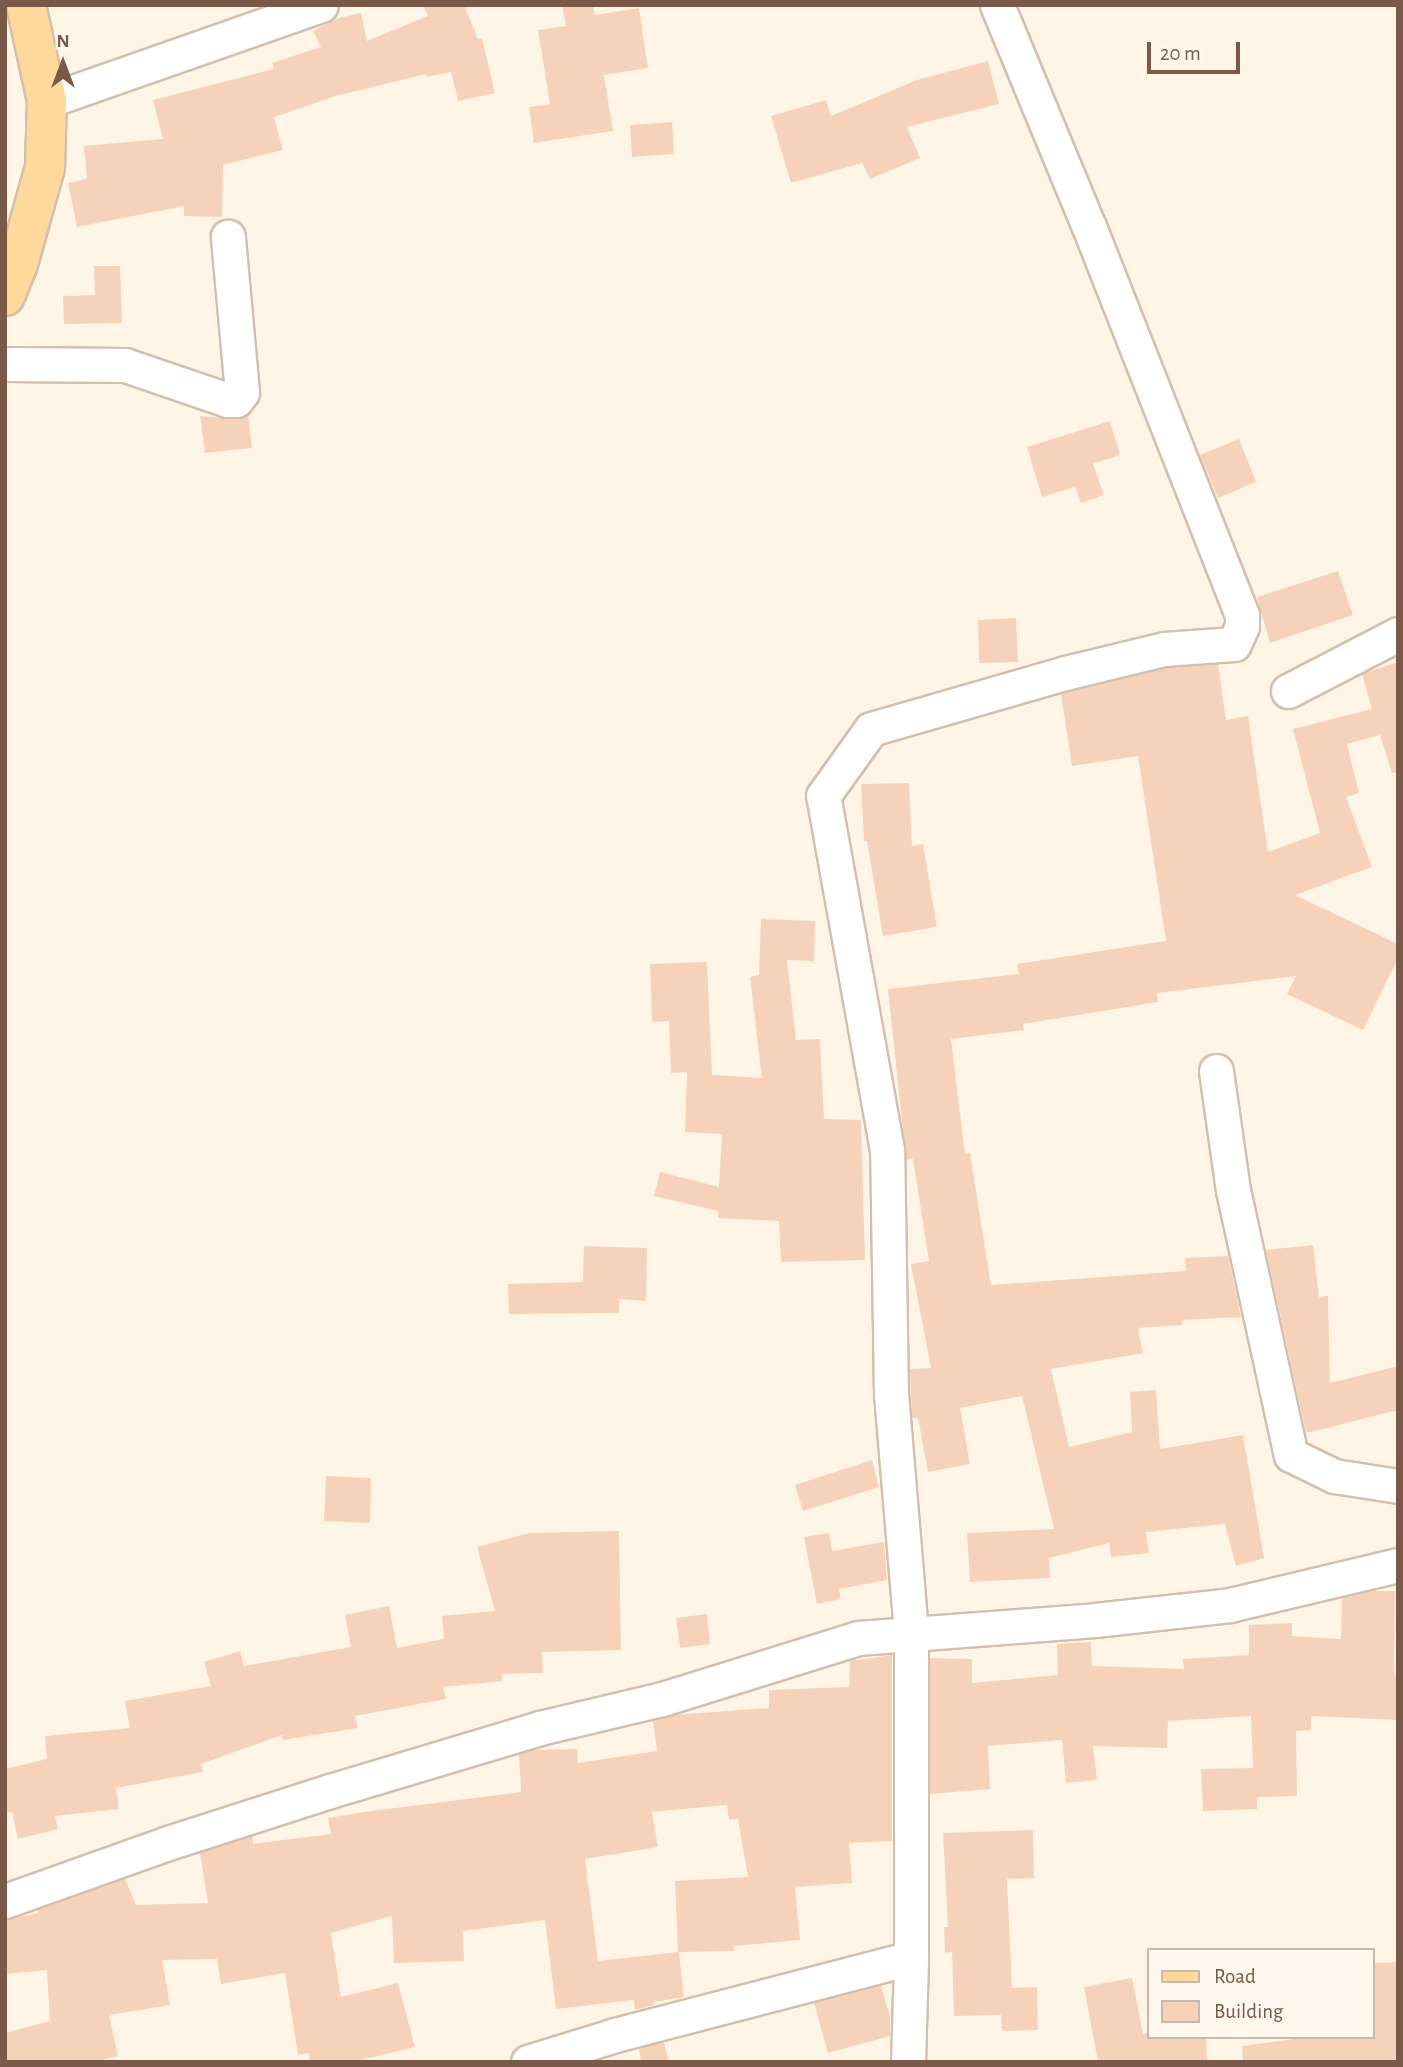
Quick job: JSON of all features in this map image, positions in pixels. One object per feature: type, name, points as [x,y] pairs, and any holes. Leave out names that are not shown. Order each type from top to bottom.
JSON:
[{"type":"main road","points":[[5,296],[18,264],[45,167],[47,101],[26,5]]},
{"type":"street","points":[[47,101],[321,5]]},
{"type":"street","points":[[908,2062],[911,1958],[911,1632],[891,1395],[887,1150],[823,796],[871,729],[1065,673],[1164,649],[1234,644],[1242,626],[1242,615],[997,5]]},
{"type":"street","points":[[5,364],[125,365],[227,400],[236,400],[242,392],[228,237]]},
{"type":"street","points":[[1288,691],[1398,634]]},
{"type":"street","points":[[1216,1071],[1233,1190],[1291,1455],[1334,1476],[1398,1486]]},
{"type":"street","points":[[5,1901],[168,1843],[540,1728],[662,1699],[858,1638],[911,1632],[976,1631],[1230,1605],[1398,1565]]},
{"type":"street","points":[[528,2062],[615,2035],[911,1958]]},
{"type":"building","points":[[423,5],[464,5],[478,39],[482,38],[495,93],[458,101],[451,72],[427,77],[426,74],[336,96],[274,117],[283,150],[223,165],[222,217],[184,216],[184,206],[77,227],[68,183],[87,179],[84,146],[163,139],[153,100],[274,69],[272,63],[321,47],[313,31],[339,18],[361,13],[367,41],[428,16]]},
{"type":"building","points":[[562,5],[593,5],[595,15],[639,8],[648,68],[604,75],[613,131],[534,143],[529,107],[550,104],[538,30],[566,26]]},
{"type":"building","points":[[988,61],[999,104],[907,127],[920,158],[870,179],[862,163],[791,183],[771,116],[826,100],[831,116],[917,80]]},
{"type":"building","points":[[672,122],[674,154],[632,157],[630,125]]},
{"type":"building","points":[[94,266],[120,266],[122,323],[64,324],[63,296],[95,295]]},
{"type":"building","points":[[248,414],[252,448],[205,453],[200,416],[236,419]]},
{"type":"building","points":[[1110,421],[1120,455],[1093,464],[1104,495],[1081,503],[1075,487],[1042,497],[1027,447]]},
{"type":"building","points":[[1239,439],[1256,482],[1218,498],[1200,455]]},
{"type":"building","points":[[1338,571],[1353,615],[1270,643],[1257,597]]},
{"type":"building","points":[[1016,618],[1018,662],[979,663],[978,620]]},
{"type":"building","points":[[1398,662],[1398,772],[1392,773],[1380,735],[1347,744],[1359,793],[1346,797],[1372,867],[1295,895],[1398,944],[1398,958],[1363,1030],[1287,994],[1296,976],[1157,993],[1158,1002],[1023,1024],[1024,1030],[951,1039],[965,1154],[970,1153],[991,1285],[1186,1271],[1185,1258],[1228,1256],[1241,1317],[1182,1320],[1182,1325],[1138,1328],[1143,1353],[1051,1369],[1069,1447],[1132,1432],[1130,1392],[1156,1390],[1160,1449],[1243,1435],[1264,1558],[1236,1566],[1225,1524],[1146,1532],[1149,1553],[1111,1557],[1109,1543],[1049,1558],[1050,1578],[970,1582],[967,1533],[1054,1529],[1022,1396],[960,1408],[970,1464],[928,1472],[918,1418],[912,1418],[910,1369],[931,1368],[911,1264],[929,1261],[913,1159],[906,1160],[888,989],[1019,974],[1017,964],[1166,941],[1138,756],[1072,766],[1061,694],[1167,668],[1218,664],[1226,720],[1248,716],[1268,852],[1320,833],[1293,729],[1372,709],[1362,674]]},
{"type":"building","points":[[909,783],[912,846],[923,844],[937,927],[883,936],[867,841],[864,841],[861,784]]},
{"type":"building","points":[[761,919],[815,921],[814,961],[787,960],[796,1040],[820,1039],[824,1119],[861,1120],[865,1260],[781,1262],[779,1221],[718,1218],[718,1211],[654,1196],[660,1172],[719,1187],[722,1134],[685,1132],[687,1072],[671,1073],[669,1021],[652,1022],[650,964],[707,962],[712,1075],[762,1078],[750,977],[759,975]]},
{"type":"building","points":[[1313,1245],[1319,1297],[1328,1296],[1330,1383],[1398,1366],[1398,1410],[1306,1432],[1266,1250]]},
{"type":"building","points":[[584,1246],[647,1248],[646,1301],[619,1299],[619,1313],[509,1314],[508,1284],[583,1282]]},
{"type":"building","points":[[872,1460],[879,1487],[803,1511],[795,1485]]},
{"type":"building","points":[[326,1476],[371,1478],[370,1523],[324,1521]]},
{"type":"building","points":[[619,1531],[621,1650],[542,1652],[543,1673],[502,1674],[502,1681],[443,1687],[446,1699],[355,1716],[358,1728],[283,1740],[282,1735],[201,1764],[203,1772],[116,1788],[119,1809],[55,1816],[58,1829],[18,1839],[12,1812],[5,1813],[5,1769],[47,1759],[45,1736],[130,1728],[125,1701],[211,1686],[204,1662],[240,1651],[244,1666],[351,1647],[345,1615],[389,1606],[397,1648],[444,1639],[442,1616],[495,1611],[477,1547],[529,1533]]},
{"type":"building","points":[[829,1533],[832,1551],[884,1542],[887,1580],[839,1589],[841,1599],[817,1604],[804,1537]]},
{"type":"building","points":[[1373,1591],[1395,1591],[1394,1675],[1398,1675],[1398,1720],[1311,1716],[1311,1730],[1296,1731],[1297,1796],[1257,1797],[1257,1809],[1203,1811],[1201,1769],[1253,1768],[1251,1716],[1168,1721],[1167,1748],[1093,1746],[1097,1780],[1066,1783],[1062,1740],[988,1746],[990,1789],[930,1794],[930,1658],[972,1659],[972,1683],[1058,1675],[1057,1644],[1091,1642],[1092,1666],[1184,1669],[1183,1659],[1249,1655],[1249,1625],[1292,1623],[1292,1636],[1341,1639],[1342,1598]]},
{"type":"building","points":[[707,1614],[710,1644],[680,1648],[676,1618]]},
{"type":"building","points":[[892,1655],[892,1841],[849,1843],[852,1883],[795,1887],[800,1940],[734,1946],[734,1951],[679,1952],[684,1997],[653,2002],[654,2005],[635,2010],[634,2000],[556,2009],[545,1920],[463,1931],[464,1961],[394,1963],[392,1916],[331,1933],[341,1997],[398,1983],[415,2047],[353,2062],[310,2062],[309,2053],[298,2055],[285,1973],[221,1984],[217,1959],[162,1960],[170,2005],[109,2015],[118,2056],[93,2062],[5,2062],[5,2033],[50,2021],[47,1970],[5,1974],[5,1920],[38,1913],[38,1910],[125,1879],[136,1905],[208,1903],[200,1853],[252,1836],[253,1844],[331,1834],[328,1818],[521,1792],[519,1754],[532,1750],[577,1749],[578,1763],[657,1751],[653,1721],[675,1715],[769,1708],[769,1690],[849,1687],[850,1661]],"holes":[[[727,1805],[729,1820],[738,1819],[748,1877],[675,1881],[678,1952],[598,1961],[585,1859],[658,1847],[652,1812]]]},
{"type":"building","points":[[1033,1830],[1034,1878],[1007,1879],[1012,1988],[1037,1987],[1038,2030],[1002,2031],[1001,2015],[954,2016],[952,1952],[945,1953],[944,1927],[948,1927],[943,1833]]},
{"type":"building","points":[[1398,1962],[1398,2062],[1243,2062],[1242,2046],[1293,2039],[1375,2039],[1375,1963]]},
{"type":"building","points":[[1132,1978],[1143,2034],[1148,2033],[1148,2039],[1206,2039],[1207,2062],[1098,2062],[1084,1987]]},
{"type":"building","points":[[881,1986],[890,2017],[890,2036],[828,2053],[814,2003]]},
{"type":"building","points":[[664,2042],[669,2062],[641,2062],[639,2049]]}]
